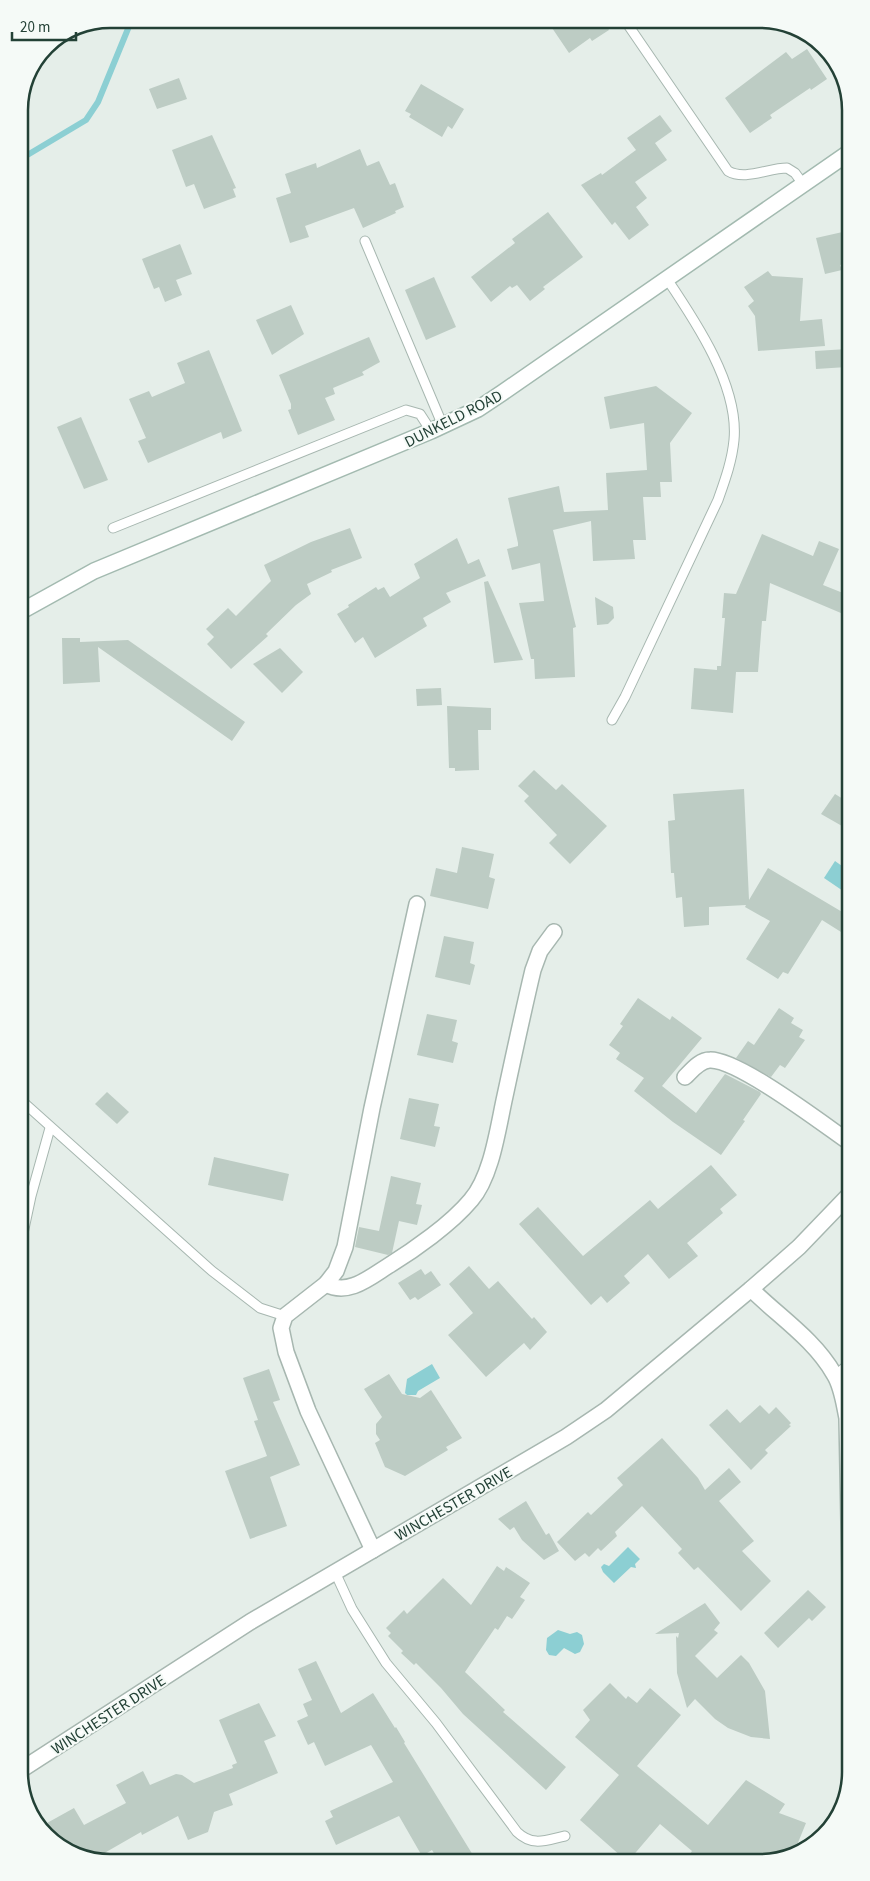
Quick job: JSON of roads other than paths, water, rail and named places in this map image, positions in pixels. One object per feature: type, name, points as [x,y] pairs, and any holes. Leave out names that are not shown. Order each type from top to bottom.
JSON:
[{"type":"street","name":"DUNKELD ROAD","points":[[28,606],[94,571],[437,428],[478,409],[842,157]]},
{"type":"street","points":[[373,1550],[308,1410],[289,1361],[281,1328],[285,1316],[326,1284],[336,1271],[345,1247],[372,1108],[418,904]]},
{"type":"street","points":[[326,1284],[334,1289],[347,1289],[361,1283],[418,1247],[471,1200],[482,1180],[494,1144],[533,970],[540,951],[554,932]]},
{"type":"street","points":[[685,1077],[698,1064],[707,1060],[731,1064],[842,1137]]},
{"type":"street","name":"WINCHESTER DRIVE","points":[[28,1765],[250,1622],[566,1437],[606,1410],[799,1247],[842,1202]]},
{"type":"street","points":[[751,1289],[812,1345],[836,1376],[842,1399]]},
{"type":"lane","points":[[630,28],[728,170],[734,174],[743,175],[787,168],[795,173],[803,184]]},
{"type":"lane","points":[[365,241],[437,428]]},
{"type":"lane","points":[[612,720],[625,697],[718,500],[728,472],[734,441],[734,422],[731,404],[718,367],[667,279]]},
{"type":"lane","points":[[113,528],[406,410],[420,414],[437,428]]},
{"type":"lane","points":[[28,1107],[212,1271],[260,1308],[285,1316]]},
{"type":"lane","points":[[28,1210],[50,1128]]},
{"type":"lane","points":[[836,1376],[842,1370]]},
{"type":"lane","points":[[335,1572],[352,1609],[386,1663],[436,1724],[517,1832],[526,1840],[540,1841],[565,1836]]},
{"type":"water","points":[[835,861],[842,866],[842,890],[824,878]]},
{"type":"water","points":[[432,1364],[440,1378],[418,1391],[416,1395],[407,1395],[405,1393],[407,1379]]},
{"type":"water","points":[[628,1547],[640,1559],[635,1564],[636,1568],[631,1567],[614,1583],[603,1572],[601,1567],[604,1564],[609,1566]]},
{"type":"water","points":[[558,1630],[570,1634],[577,1632],[582,1635],[584,1644],[580,1652],[575,1654],[564,1648],[556,1656],[549,1655],[546,1650],[547,1638]]},
{"type":"waterway","points":[[28,155],[86,120],[98,102],[128,28]]}]
